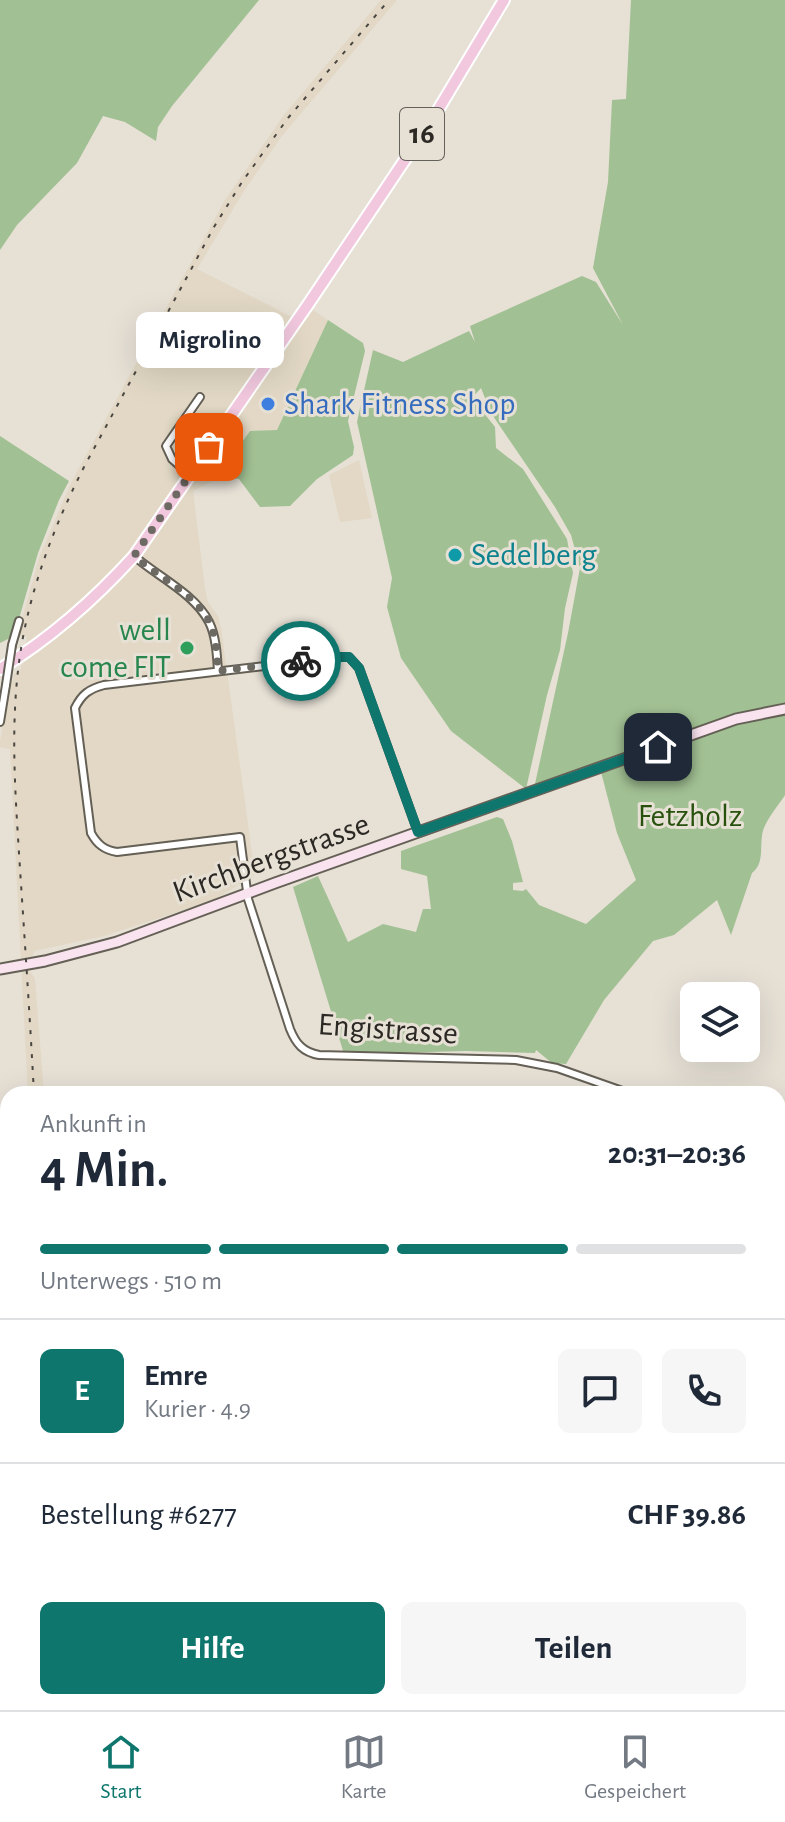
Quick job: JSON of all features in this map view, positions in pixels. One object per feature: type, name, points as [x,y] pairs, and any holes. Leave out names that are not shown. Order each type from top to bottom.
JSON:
[{"type":"main road","name":"16","points":[[190,475],[435,115],[504,0]]},
{"type":"main road","points":[[0,669],[30,650],[100,592],[134,556],[190,475]]},
{"type":"main road","name":"Kirchbergstrasse","points":[[0,969],[117,942],[736,719],[785,709]]},
{"type":"street","points":[[190,475],[172,459],[166,446],[200,397]]},
{"type":"street","points":[[134,556],[202,611],[213,634],[218,671]]},
{"type":"street","points":[[0,722],[12,645],[19,621]]},
{"type":"street","points":[[247,893],[240,837],[117,852],[108,851],[96,842],[91,833],[75,708],[84,694],[104,685],[349,657],[359,668],[418,832]]},
{"type":"street","name":"Engistrasse","points":[[247,893],[290,1029],[302,1049],[319,1055],[516,1060],[557,1068],[608,1086]]},
{"type":"shaded area","points":[[381,0],[397,0],[282,136],[244,191],[197,269],[292,317],[313,310],[328,320],[277,430],[250,431],[215,480],[193,491],[205,589],[221,628],[255,875],[212,901],[104,936],[34,951],[29,959],[30,971],[35,979],[43,1086],[28,1086],[10,749],[0,747],[9,686],[14,674],[21,669],[27,636],[17,637],[39,558],[71,483],[225,200],[284,115]]},
{"type":"shaded area","points":[[359,460],[372,518],[340,522],[329,475]]},
{"type":"green space","points":[[0,0],[259,0],[172,106],[158,127],[156,141],[125,122],[103,116],[77,163],[17,225],[0,250]]},
{"type":"green space","name":"Fetzholz","points":[[631,0],[785,0],[785,795],[765,826],[760,861],[752,873],[731,935],[717,900],[674,935],[653,941],[604,1000],[566,1064],[552,1063],[536,1050],[535,1053],[344,1054],[293,887],[318,876],[348,942],[383,924],[416,932],[423,909],[431,909],[427,876],[401,869],[401,851],[497,817],[503,819],[512,841],[523,882],[513,883],[513,890],[526,889],[539,905],[586,924],[636,880],[617,833],[601,772],[533,793],[580,568],[571,535],[555,507],[491,413],[481,388],[472,398],[495,427],[496,448],[523,469],[567,539],[573,573],[560,650],[526,789],[451,731],[401,658],[387,607],[392,578],[357,422],[373,350],[403,362],[469,331],[475,342],[470,326],[582,276],[596,282],[623,325],[593,268],[608,182],[612,100],[626,99]]},
{"type":"green space","points":[[328,320],[363,343],[365,351],[348,421],[353,455],[317,479],[290,506],[260,507],[239,479],[218,476],[250,431],[277,430]]},
{"type":"green space","points":[[0,436],[69,481],[38,553],[14,636],[0,643]]},
{"type":"railway","points":[[33,1086],[14,748],[20,657],[42,565],[84,467],[214,227],[288,118],[389,0]]},
{"type":"way so far","points":[[209,447],[134,556],[202,611],[213,634],[218,671],[301,661]]},
{"type":"place","name":"Shark Fitness Shop","points":[[268,404]]},
{"type":"place","name":"Migrolino","points":[[209,447]]},
{"type":"place","name":"Sedelberg","points":[[455,555]]},
{"type":"place","name":"well come FIT","points":[[187,648]]},
{"type":"route","points":[[301,661],[349,657],[355,662],[418,832],[658,747]]}]
